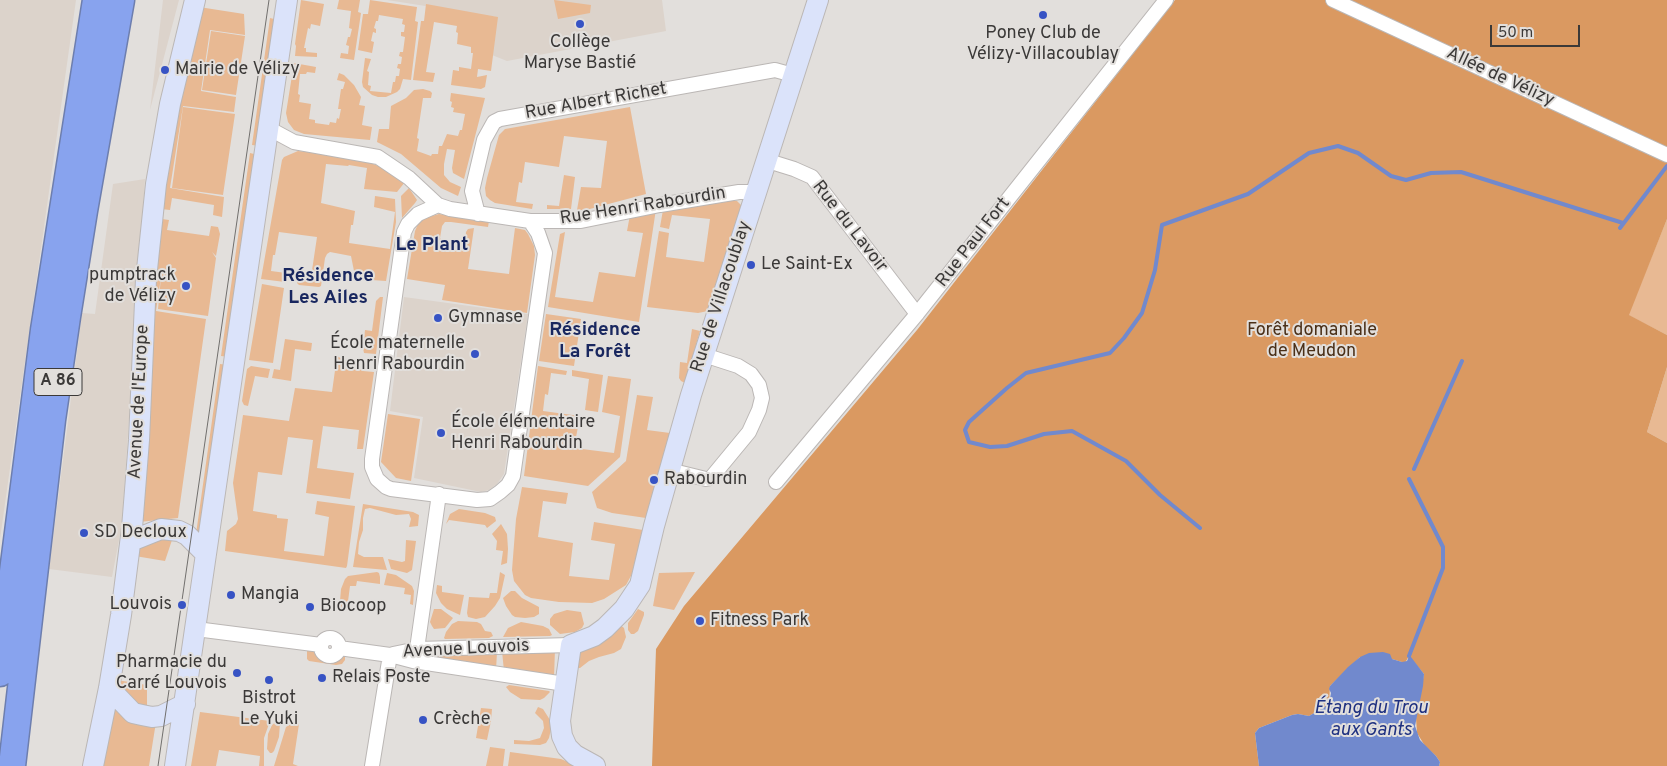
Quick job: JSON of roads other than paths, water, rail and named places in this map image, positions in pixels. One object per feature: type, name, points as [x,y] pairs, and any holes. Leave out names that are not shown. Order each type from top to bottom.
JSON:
[{"type":"highway","name":"A 86","points":[[0,673],[43,339],[96,0]]},
{"type":"highway","name":"A 86","points":[[12,766],[52,420],[84,211],[121,0]]},
{"type":"main road","name":"Avenue de l'Europe","points":[[93,766],[109,688],[131,541],[139,440],[146,279],[156,184],[168,115],[195,0]]},
{"type":"main road","points":[[175,766],[287,0]]},
{"type":"main road","name":"Rue de Villacoublay","points":[[571,645],[594,636],[605,628],[635,595],[644,575],[654,526],[669,470],[765,160],[818,0]]},
{"type":"main road","points":[[131,541],[161,529],[179,531],[187,535],[206,554]]},
{"type":"main road","points":[[571,645],[560,721],[562,736],[567,747],[575,756],[594,766]]},
{"type":"main road","points":[[109,688],[133,713],[142,715],[161,716],[185,704]]},
{"type":"street","name":"Rue Paul Fort","points":[[776,482],[917,314],[1166,0]]},
{"type":"street","name":"Allée de Vélizy","points":[[1333,0],[1667,155]]},
{"type":"street","name":"Rue Albert Richet","points":[[478,214],[472,191],[484,140],[494,122],[500,119],[775,70],[793,75]]},
{"type":"street","name":"Rue Henri Rabourdin","points":[[268,128],[294,142],[378,157],[409,178],[438,204],[450,209],[530,221],[580,221],[669,203],[739,192],[756,192]]},
{"type":"street","name":"Rue du Lavoir","points":[[765,160],[794,169],[812,178],[917,314]]},
{"type":"street","name":"Rue Henri Rabourdin","points":[[438,204],[418,214],[408,224],[404,232],[372,467],[377,479],[386,487],[477,500],[490,499],[508,485],[513,476],[545,253],[538,233],[530,221]]},
{"type":"street","points":[[669,470],[706,479],[712,478],[748,432],[759,410],[762,398],[759,385],[751,374],[738,366],[704,355]]},
{"type":"street","points":[[415,655],[439,494]]},
{"type":"street","name":"Avenue Louvois","points":[[196,629],[321,645],[324,640],[330,637],[336,640],[339,648],[390,655],[571,645]]},
{"type":"street","points":[[372,766],[390,655]]},
{"type":"street","name":"Avenue Louvois","points":[[415,655],[565,684]]},
{"type":"water","name":"Étang du Trou aux Gants","points":[[1383,652],[1390,654],[1392,659],[1402,662],[1407,661],[1409,656],[1411,657],[1424,674],[1415,726],[1420,740],[1440,762],[1439,766],[1259,766],[1255,733],[1259,728],[1292,715],[1309,716],[1323,708],[1329,704],[1330,686],[1348,667],[1360,657],[1369,653]]},
{"type":"waterway","points":[[1200,528],[1160,495],[1126,461],[1072,431],[1044,434],[1007,446],[990,447],[969,442],[965,430],[969,422],[1026,373],[1110,353],[1124,338],[1142,313],[1155,270],[1162,225],[1248,194],[1309,153],[1338,146],[1358,153],[1391,176],[1406,180],[1431,173],[1461,172],[1623,223]]},
{"type":"waterway","points":[[1620,228],[1667,166]]},
{"type":"waterway","points":[[1414,469],[1462,361]]},
{"type":"waterway","points":[[1409,479],[1443,547],[1443,568],[1409,656]]},
{"type":"tram line","points":[[158,766],[269,0]]},
{"type":"place","name":"Poney Club de Vélizy-Villacoublay","points":[[1043,15]]},
{"type":"place","name":"Collège Maryse Bastié","points":[[580,24]]},
{"type":"place","name":"Mairie de Vélizy","points":[[165,70]]},
{"type":"place","name":"Le Saint-Ex","points":[[751,265]]},
{"type":"place","name":"pumptrack de Vélizy","points":[[186,286]]},
{"type":"place","name":"Gymnase","points":[[438,318]]},
{"type":"place","name":"École maternelle Henri Rabourdin","points":[[475,354]]},
{"type":"place","name":"École élémentaire Henri Rabourdin","points":[[441,433]]},
{"type":"place","name":"Rabourdin","points":[[654,480]]},
{"type":"place","name":"SD Decloux","points":[[84,533]]},
{"type":"place","name":"Mangia","points":[[231,595]]},
{"type":"place","name":"Louvois","points":[[182,605]]},
{"type":"place","name":"Biocoop","points":[[310,607]]},
{"type":"place","name":"Fitness Park","points":[[700,621]]},
{"type":"place","name":"Pharmacie du Carré Louvois","points":[[237,673]]},
{"type":"place","name":"Relais Poste","points":[[322,678]]},
{"type":"place","name":"Bistrot Le Yuki","points":[[269,680]]},
{"type":"place","name":"Crèche","points":[[423,720]]},
{"type":"district","name":"Le Plant","points":[[432,246]]},
{"type":"district","name":"Résidence Les Ailes","points":[[328,288]]},
{"type":"district","name":"Résidence La Forêt","points":[[595,342]]},
{"type":"park label","name":"Forêt domaniale de Meudon","points":[[1312,341]]}]
